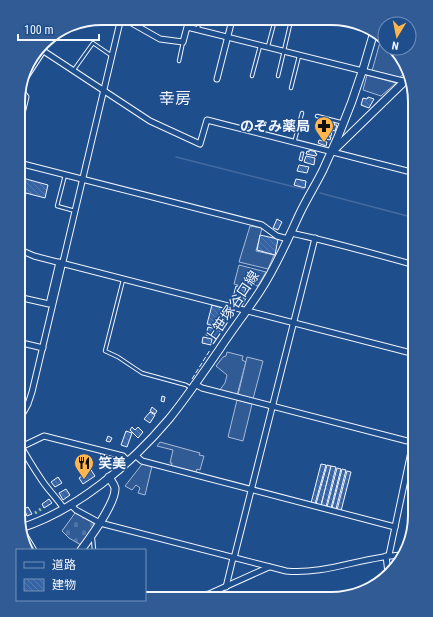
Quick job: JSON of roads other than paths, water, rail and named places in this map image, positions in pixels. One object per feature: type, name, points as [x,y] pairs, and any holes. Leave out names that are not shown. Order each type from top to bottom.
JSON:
[{"type":"main road","name":"上笹塚谷口線","points":[[26,526],[45,519],[71,505],[109,477],[135,455],[169,419],[247,310],[276,265],[331,152],[344,123],[372,37]]},
{"type":"main road","points":[[331,152],[405,83]]},
{"type":"main road","points":[[82,549],[100,523],[114,496],[115,486],[109,477]]},
{"type":"street","points":[[25,408],[30,398],[43,348],[53,295],[83,179],[119,25]]},
{"type":"street","points":[[139,25],[160,39],[183,42],[187,27],[405,80]]},
{"type":"street","points":[[217,79],[231,25]]},
{"type":"street","points":[[44,52],[159,126],[200,144],[207,120],[408,171]]},
{"type":"street","points":[[25,165],[262,225],[277,236],[315,238],[408,262]]},
{"type":"street","points":[[226,587],[315,238]]},
{"type":"street","points":[[25,252],[34,256],[408,352]]},
{"type":"street","points":[[25,298],[49,304],[53,295]]},
{"type":"street","points":[[25,344],[43,348]]},
{"type":"street","points":[[193,386],[408,440]]},
{"type":"street","points":[[25,445],[44,436],[123,456],[128,461]]},
{"type":"street","points":[[25,453],[41,479],[64,509]]},
{"type":"street","points":[[135,455],[140,461],[395,527]]},
{"type":"street","points":[[388,567],[388,556],[408,469]]},
{"type":"street","points":[[71,505],[74,509],[100,523],[286,571],[307,572],[396,555]]},
{"type":"street","points":[[214,592],[269,567]]},
{"type":"lane","points":[[198,25],[198,29]]},
{"type":"lane","points":[[268,47],[274,25]]},
{"type":"lane","points":[[278,76],[290,25]]},
{"type":"lane","points":[[179,61],[183,42]]},
{"type":"lane","points":[[73,71],[93,43],[112,56]]},
{"type":"lane","points":[[252,76],[260,45]]},
{"type":"lane","points":[[291,88],[299,55]]},
{"type":"lane","points":[[294,143],[302,113]]},
{"type":"lane","points":[[317,116],[344,123]]},
{"type":"lane","points":[[65,175],[58,206],[75,211]]},
{"type":"lane","points":[[123,279],[104,351],[142,373],[193,386]]},
{"type":"lane","points":[[91,537],[93,539],[94,549]]},
{"type":"waterway","points":[[176,157],[303,189]]},
{"type":"waterway","points":[[320,193],[408,216]]},
{"type":"place","name":"のぞみ薬局","points":[[324,143]]},
{"type":"place","name":"笑美","points":[[84,480]]},
{"type":"district","name":"幸房","points":[[175,98]]}]
